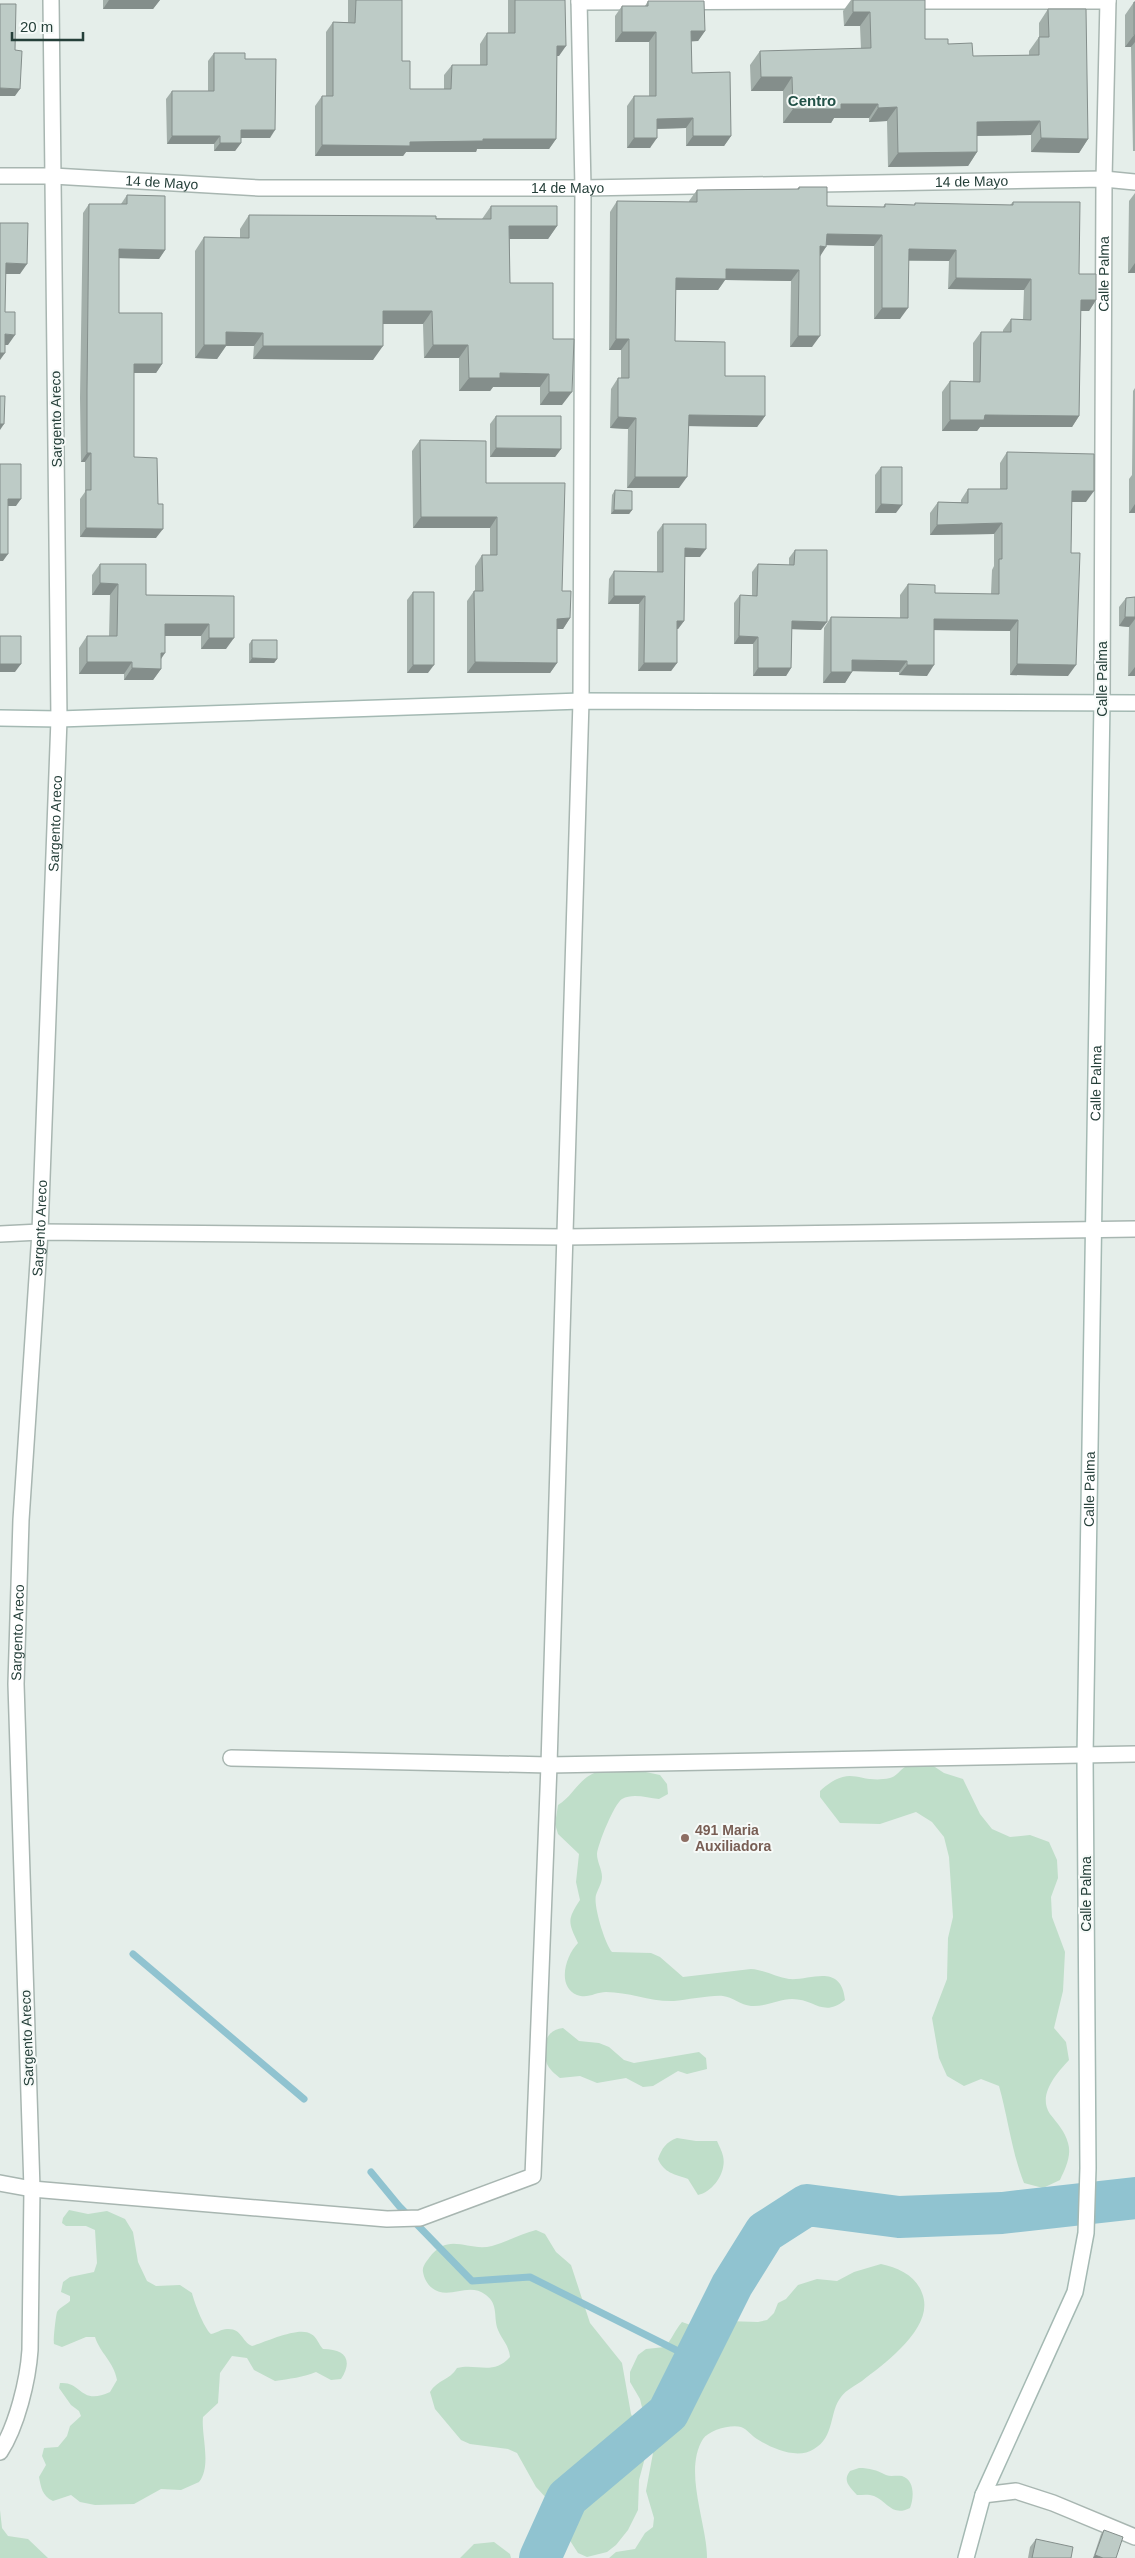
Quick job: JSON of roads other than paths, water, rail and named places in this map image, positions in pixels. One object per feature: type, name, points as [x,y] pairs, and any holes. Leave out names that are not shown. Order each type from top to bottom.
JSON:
[{"type":"street","name":"Sargento Areco","points":[[0,2452],[13,2422],[28,2374],[32,2189],[16,1684],[21,1520],[40,1232],[59,719],[52,0]]},
{"type":"street","points":[[0,2183],[32,2189],[387,2219],[420,2218],[533,2176],[549,1765],[582,701],[583,188],[579,1],[1108,0]]},
{"type":"street","name":"Calle Palma","points":[[966,2558],[983,2495],[1076,2292],[1086,2233],[1088,2168],[1085,1756],[1102,702],[1104,179],[1108,0]]},
{"type":"street","name":"14 de Mayo","points":[[0,176],[53,176],[259,188],[583,188],[1104,179],[1135,182]]},
{"type":"street","points":[[0,718],[59,719],[582,701],[1135,703]]},
{"type":"street","points":[[0,1234],[40,1232],[566,1237],[1135,1229]]},
{"type":"street","points":[[231,1758],[549,1765],[1135,1754]]},
{"type":"street","points":[[983,2495],[1016,2492],[1053,2503],[1135,2537]]},
{"type":"waterway","points":[[133,1954],[304,2099]]},
{"type":"waterway","points":[[371,2172],[399,2206],[472,2281],[530,2277],[696,2360]]},
{"type":"waterway","points":[[540,2558],[567,2498],[668,2413],[732,2285],[765,2232],[807,2205],[899,2217],[1002,2213],[1135,2198]]},
{"type":"place","name":"491 Maria Auxiliadora","points":[[685,1838]]},
{"type":"district","name":"Centro","points":[[812,101]]}]
